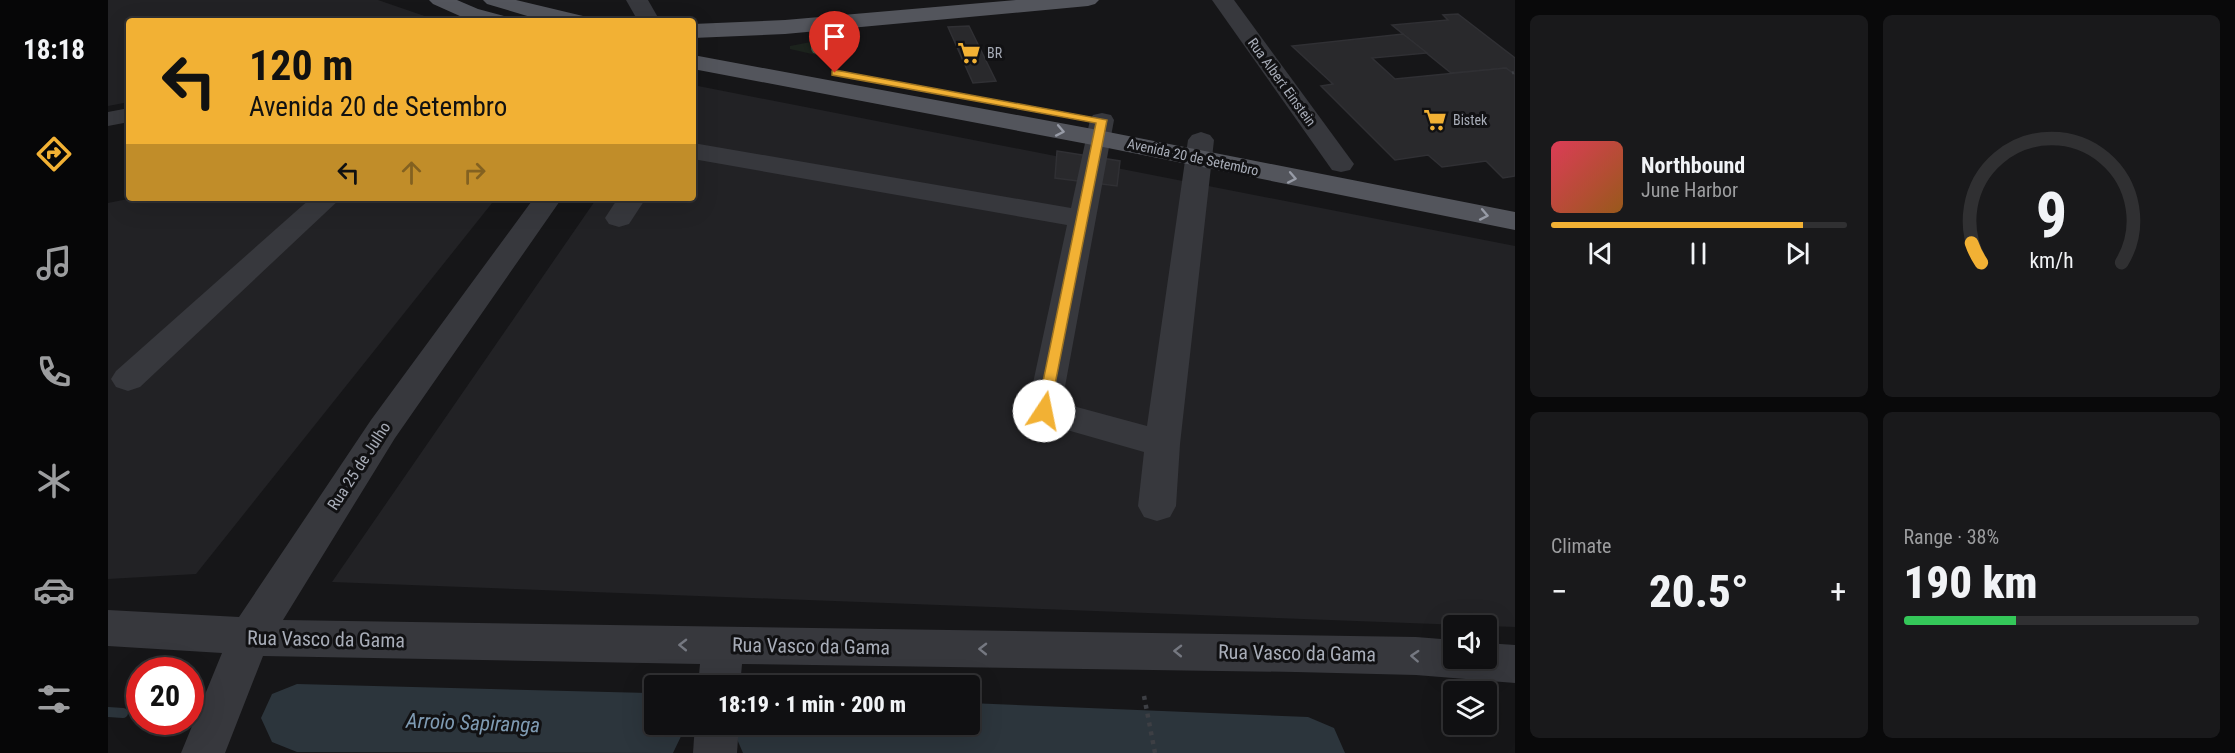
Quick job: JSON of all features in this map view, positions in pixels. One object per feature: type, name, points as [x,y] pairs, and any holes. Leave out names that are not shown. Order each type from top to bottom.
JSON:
[{"type":"main road","points":[[440,0],[470,14],[485,18]]},
{"type":"main road","points":[[494,0],[561,18]]},
{"type":"main road","points":[[696,46],[785,27],[916,7],[1088,0]]},
{"type":"main road","points":[[696,46],[785,27]]},
{"type":"main road","points":[[755,34],[749,44],[751,50],[762,60]]},
{"type":"main road","name":"Avenida 20 de Setembro","points":[[696,46],[1100,129]]},
{"type":"main road","name":"Avenida 20 de Setembro","points":[[696,46],[1199,150],[1515,221]]},
{"type":"main road","name":"Avenida 20 de Setembro","points":[[1199,150],[1341,164],[1515,198]]},
{"type":"street","points":[[637,0],[647,18]]},
{"type":"street","name":"Rua Albert Einstein","points":[[1223,0],[1341,164]]},
{"type":"street","points":[[108,119],[126,116]]},
{"type":"street","points":[[1100,129],[1044,411],[1162,444]]},
{"type":"street","points":[[1157,506],[1162,444],[1199,150]]},
{"type":"street","points":[[696,152],[1082,219]]},
{"type":"street","points":[[128,379],[324,201]]},
{"type":"street","name":"Rua 25 de Julho","points":[[203,753],[249,638],[383,429],[547,201]]},
{"type":"street","name":"Rua Vasco da Gama","points":[[108,628],[249,638],[1296,653],[1416,656],[1515,664]]},
{"type":"street","points":[[720,675],[722,645]]},
{"type":"street","points":[[715,753],[716,735]]},
{"type":"path","points":[[1144,696],[1155,753]]},
{"type":"shaded area","points":[[108,0],[378,0],[430,18],[126,18],[126,103],[108,106]]},
{"type":"shaded area","points":[[832,38],[834,59],[790,49],[790,46]]},
{"type":"shaded area","points":[[696,86],[1515,246],[1515,627],[1497,626],[1497,615],[1443,615],[1443,624],[332,582],[595,201],[696,201]]},
{"type":"shaded area","points":[[126,199],[494,201],[196,574],[108,579],[108,203]]},
{"type":"building","points":[[1458,14],[1515,58],[1515,75],[1506,68],[1451,73],[1392,25],[1448,20],[1443,15]]},
{"type":"building","points":[[969,26],[996,81],[973,83],[948,27]]},
{"type":"building","name":"Bistek","points":[[1403,34],[1427,53],[1372,58],[1395,79],[1506,68],[1515,75],[1515,176],[1503,178],[1486,161],[1442,167],[1428,155],[1395,160],[1321,86],[1333,84],[1292,46]]},
{"type":"building","points":[[1057,151],[1120,161],[1117,186],[1055,178]]},
{"type":"waterway","name":"Arroio Sapiranga","points":[[108,712],[123,713]]},
{"type":"waterway","name":"Arroio Sapiranga","points":[[297,718],[644,728]]},
{"type":"waterway","name":"Arroio Sapiranga","points":[[886,735],[1308,753]]},
{"type":"place","name":"BR","points":[[969,53]]},
{"type":"place","name":"Bistek","points":[[1435,120]]},
{"type":"route","points":[[835,73],[1101,120],[1044,411]]}]
